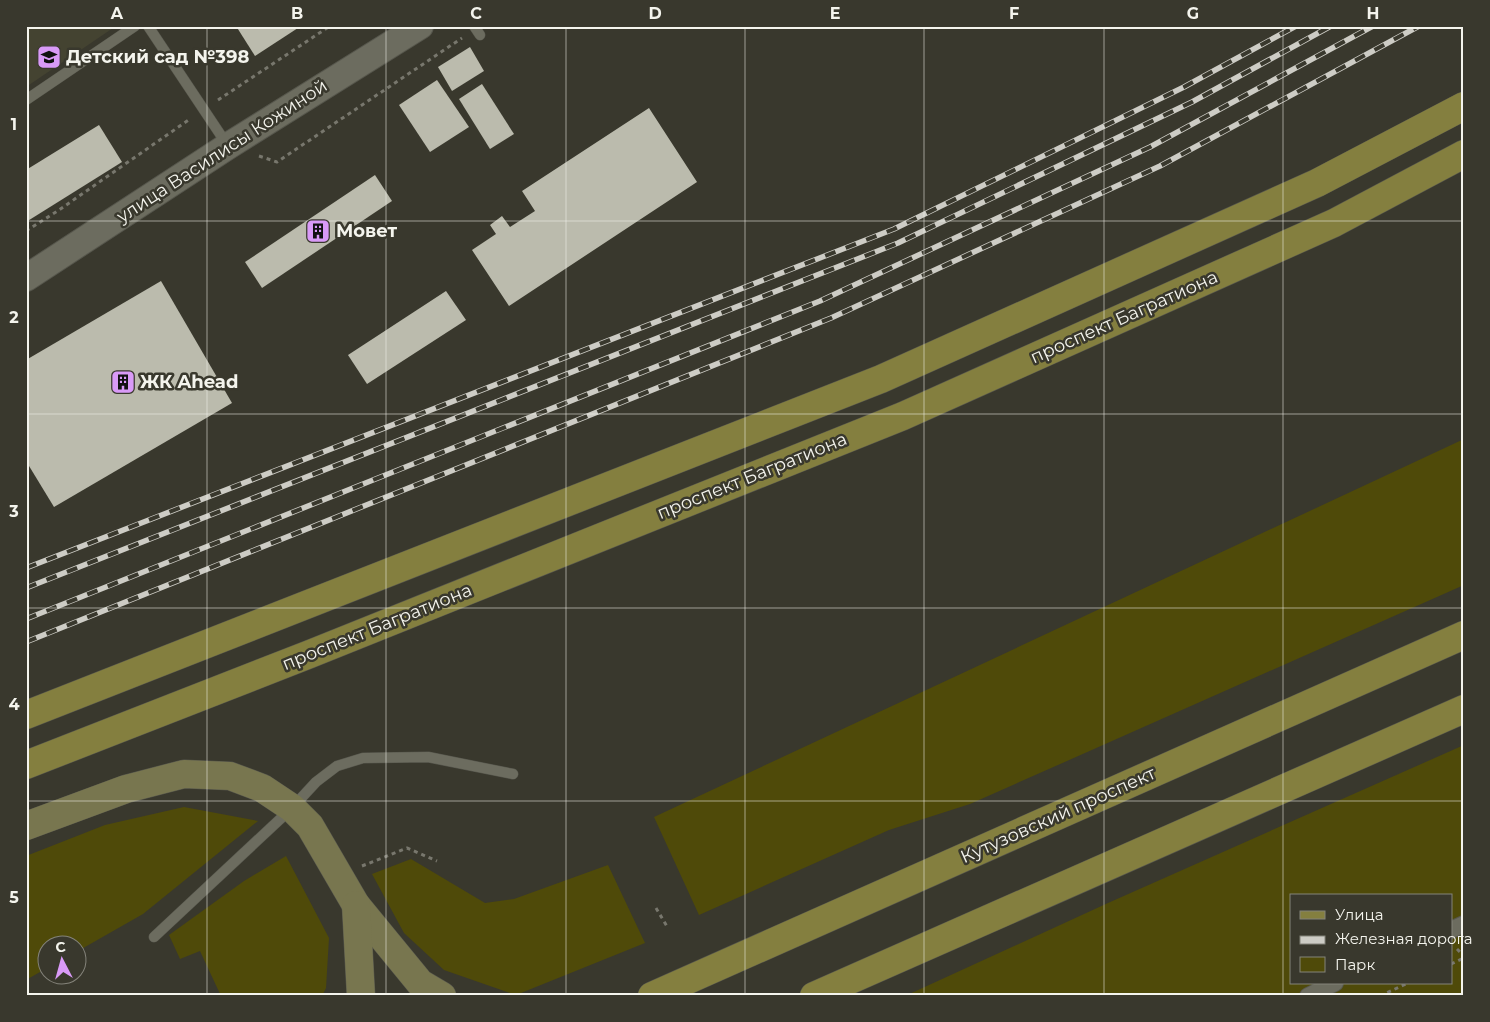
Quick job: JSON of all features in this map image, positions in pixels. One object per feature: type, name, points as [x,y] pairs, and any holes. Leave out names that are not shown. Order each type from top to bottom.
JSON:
[{"type":"main road","points":[[26,715],[880,379],[1317,184],[1464,106]]},
{"type":"main road","name":"проспект Багратиона","points":[[26,765],[903,416],[1334,223],[1464,154]]},
{"type":"main road","name":"Кутузовский проспект","points":[[652,996],[1464,635]]},
{"type":"main road","points":[[814,996],[1464,710]]},
{"type":"main road","points":[[26,826],[126,789],[184,774],[230,776],[262,788],[292,808],[310,826],[356,905],[420,983],[442,996]]},
{"type":"main road","points":[[356,905],[361,996]]},
{"type":"street","name":"улица Василисы Кожиной","points":[[26,278],[228,146],[420,26]]},
{"type":"street","points":[[1452,930],[1464,924]]},
{"type":"street","points":[[1308,996],[1333,984]]},
{"type":"lane","points":[[26,100],[135,26]]},
{"type":"lane","points":[[148,26],[228,146]]},
{"type":"lane","points":[[154,937],[292,808],[316,782],[337,766],[363,758],[428,757],[513,774]]},
{"type":"path","points":[[26,230],[330,26]]},
{"type":"path","points":[[277,162],[476,30]]},
{"type":"path","points":[[358,868],[407,848],[437,861]]},
{"type":"path","points":[[656,908],[668,928]]},
{"type":"path","points":[[1452,964],[1464,958]]},
{"type":"path","points":[[1380,996],[1406,984]]},
{"type":"shaded area","name":"Детский сад №398","points":[[26,26],[116,26],[26,87]]},
{"type":"green space","points":[[1464,439],[1464,585],[970,804],[889,830],[699,915],[654,817]]},
{"type":"green space","points":[[1464,745],[1464,996],[905,996],[1108,903]]},
{"type":"green space","points":[[184,807],[258,821],[143,914],[88,945],[88,934],[38,934],[38,973],[26,980],[26,856],[105,825]]},
{"type":"green space","points":[[286,856],[329,938],[326,988],[322,996],[221,996],[200,951],[180,959],[169,935],[244,881]]},
{"type":"green space","points":[[411,859],[485,903],[514,899],[608,865],[645,943],[516,995],[444,970],[404,933],[372,874]]},
{"type":"building","points":[[236,26],[301,26],[255,56]]},
{"type":"building","points":[[470,47],[484,71],[452,91],[438,67]]},
{"type":"building","points":[[437,80],[469,127],[430,152],[399,105]]},
{"type":"building","points":[[482,84],[514,134],[490,149],[459,99]]},
{"type":"building","points":[[649,108],[697,182],[509,306],[472,250],[496,234],[490,225],[502,216],[510,227],[535,211],[522,191]]},
{"type":"building","points":[[99,125],[122,162],[26,222],[26,170]]},
{"type":"building","name":"Мовет","points":[[375,175],[392,201],[262,288],[245,262]]},
{"type":"building","name":"ЖК Ahead","points":[[161,281],[232,403],[54,507],[26,461],[26,360]]},
{"type":"building","points":[[446,291],[466,320],[367,384],[348,355]]},
{"type":"railway","points":[[26,568],[894,229],[1184,87],[1296,26]]},
{"type":"railway","points":[[26,588],[898,243],[1192,102],[1331,26]]},
{"type":"railway","points":[[26,619],[820,301],[1150,147],[1373,26]]},
{"type":"railway","points":[[26,642],[831,318],[1160,166],[1419,26]]},
{"type":"place","name":"Детский сад №398","points":[[49,57]]},
{"type":"place","name":"Мовет","points":[[318,231]]},
{"type":"place","name":"ЖК Ahead","points":[[123,382]]}]
